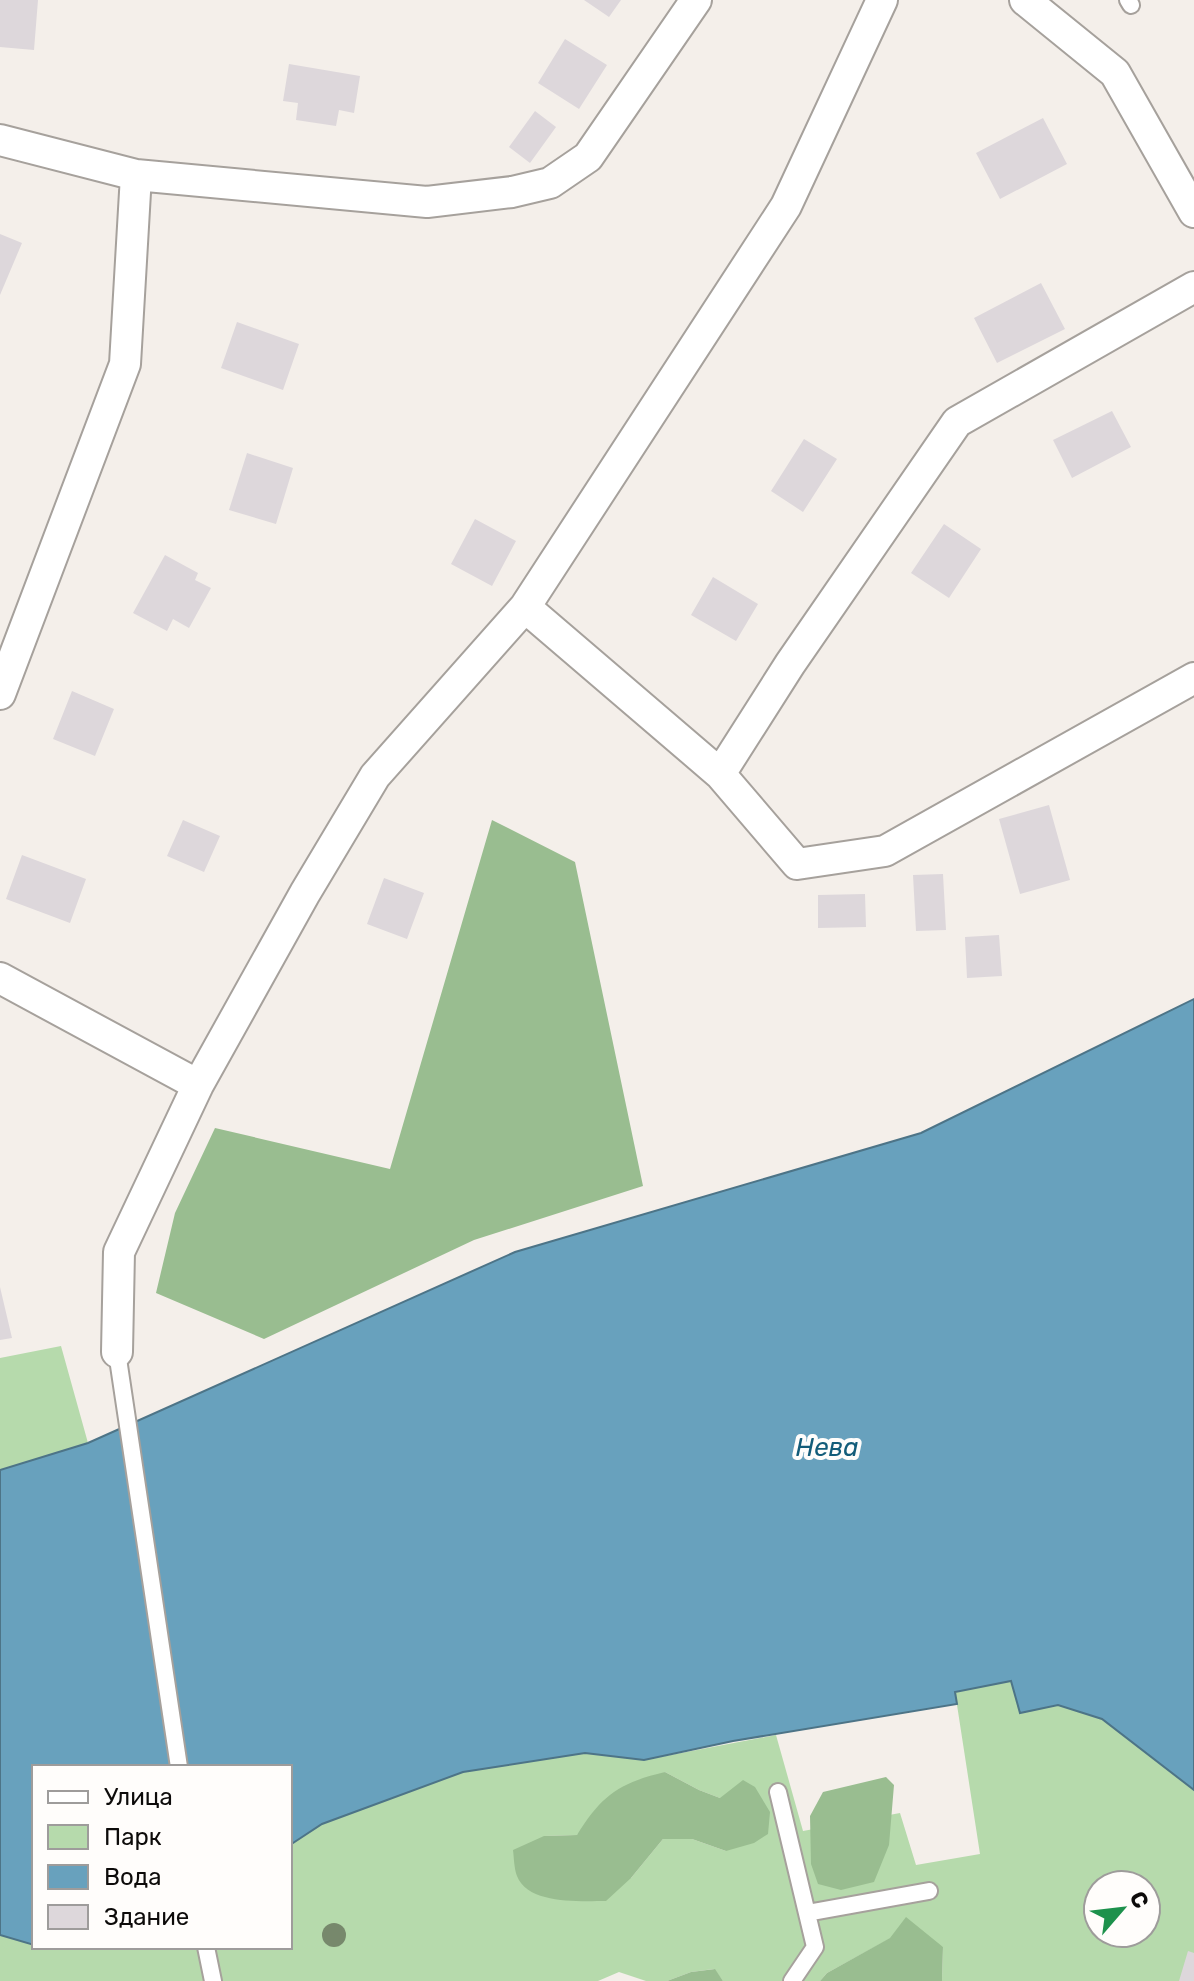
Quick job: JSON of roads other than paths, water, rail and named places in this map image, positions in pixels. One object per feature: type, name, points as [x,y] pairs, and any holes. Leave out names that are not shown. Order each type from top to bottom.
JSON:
[{"type":"street","points":[[0,140],[136,175],[427,202],[512,192],[550,183],[588,157],[696,0]]},
{"type":"street","points":[[117,1352],[119,1252],[198,1085],[305,893],[375,776],[525,607],[786,206],[882,0]]},
{"type":"street","points":[[1025,0],[1115,73],[1194,212]]},
{"type":"street","points":[[0,694],[125,364],[136,175]]},
{"type":"street","points":[[720,774],[790,664],[957,422],[1194,287]]},
{"type":"street","points":[[525,607],[720,774],[797,864],[885,851],[1194,678]]},
{"type":"street","points":[[0,978],[198,1085]]},
{"type":"lane","points":[[117,1352],[179,1765]]},
{"type":"lane","points":[[778,1792],[815,1947],[792,1981]]},
{"type":"lane","points":[[807,1913],[929,1891]]},
{"type":"lane","points":[[206,1949],[213,1981]]},
{"type":"water","name":"Нева","points":[[1194,999],[1194,1790],[1102,1719],[1058,1705],[1020,1713],[1011,1681],[955,1692],[957,1704],[733,1741],[644,1760],[585,1753],[463,1772],[322,1824],[292,1844],[292,1765],[32,1765],[32,1944],[0,1935],[0,1470],[88,1443],[515,1252],[921,1133]]}]
